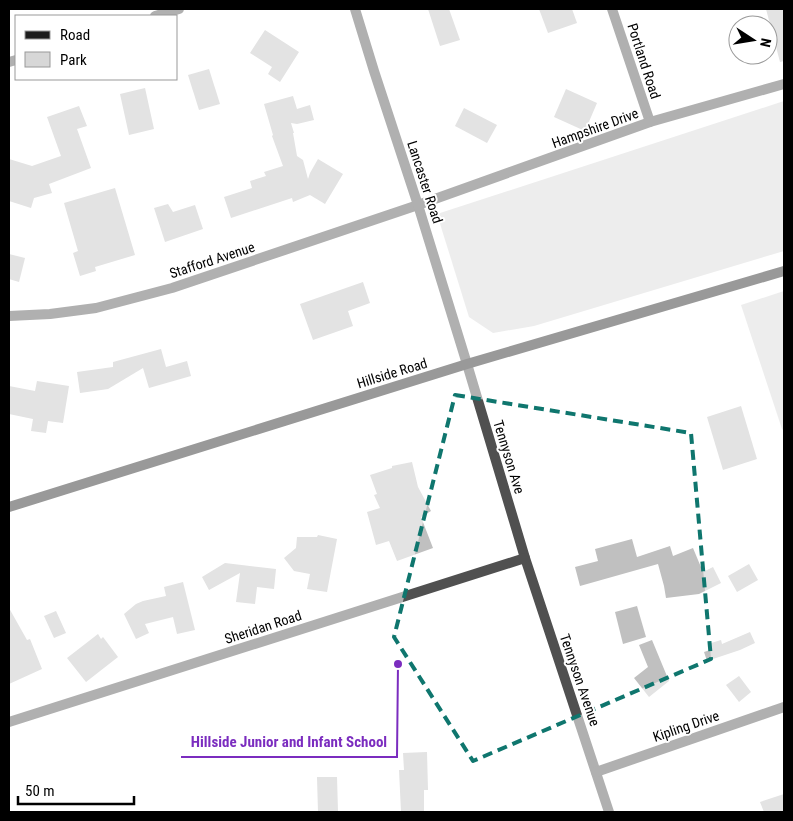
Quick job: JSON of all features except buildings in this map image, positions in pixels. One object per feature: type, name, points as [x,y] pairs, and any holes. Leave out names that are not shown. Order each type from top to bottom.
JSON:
[{"type":"main road","name":"Hillside Road","points":[[9,507],[467,364],[784,271]]},
{"type":"street","points":[[158,15],[179,9]]},
{"type":"street","name":"Lancaster Road","points":[[355,9],[467,364]]},
{"type":"street","name":"Portland Road","points":[[612,9],[650,122]]},
{"type":"street","name":"Hampshire Drive","points":[[418,206],[650,122],[784,84]]},
{"type":"street","name":"Stafford Avenue","points":[[9,316],[50,314],[96,308],[172,288],[418,206]]},
{"type":"street","name":"Tennyson Ave","points":[[467,364],[525,558]]},
{"type":"street","name":"Sheridan Road","points":[[9,722],[525,558]]},
{"type":"street","name":"Tennyson Avenue","points":[[525,558],[609,812]]},
{"type":"street","name":"Kipling Drive","points":[[596,772],[784,707]]},
{"type":"highlighted area","points":[[455,395],[691,433],[711,659],[473,761],[394,637]]},
{"type":"green space","points":[[784,101],[784,251],[534,326],[493,333],[469,317],[437,214]]},
{"type":"green space","points":[[784,291],[784,431],[741,305]]},
{"type":"place","name":"Hillside Junior and Infant School","points":[[398,664]]}]
